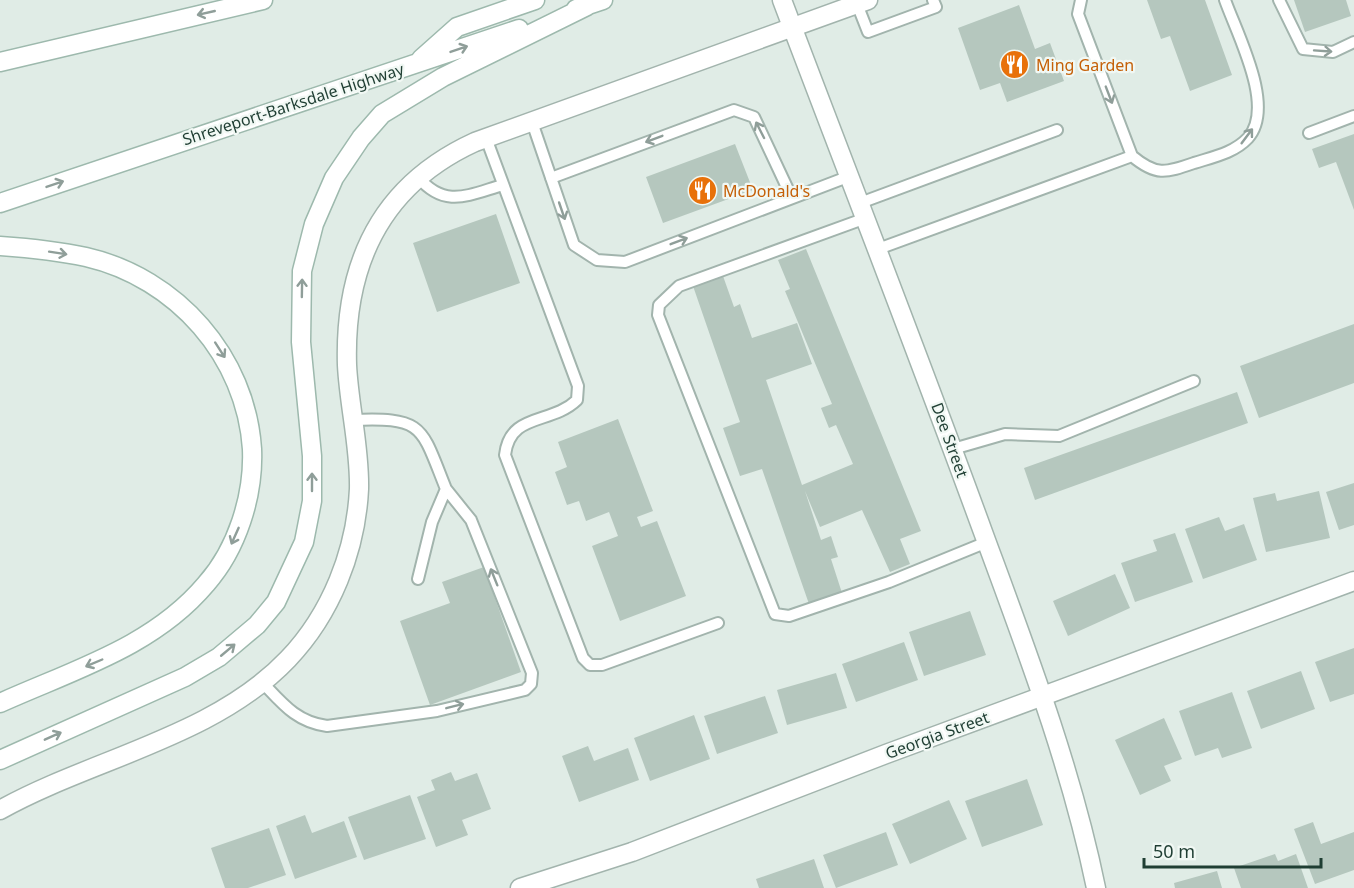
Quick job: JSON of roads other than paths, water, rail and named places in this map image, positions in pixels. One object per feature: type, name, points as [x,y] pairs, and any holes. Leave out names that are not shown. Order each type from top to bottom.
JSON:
[{"type":"street","points":[[0,63],[263,0]]},
{"type":"street","points":[[415,64],[457,27],[535,0]]},
{"type":"street","name":"Dee Street","points":[[782,0],[953,448],[1043,696],[1077,809],[1096,888]]},
{"type":"street","points":[[0,810],[205,718],[261,681],[288,659],[318,620],[340,576],[353,538],[359,489],[348,366],[348,311],[358,269],[387,211],[418,177],[455,151],[486,138],[862,2]]},
{"type":"street","points":[[0,760],[185,677],[219,657],[257,625],[276,602],[304,542],[312,501],[312,456],[301,342],[302,271],[314,224],[334,178],[361,138],[382,114],[443,77],[595,3]]},
{"type":"street","name":"Shreveport-Barksdale Highway","points":[[0,203],[595,3]]},
{"type":"street","points":[[0,246],[86,258],[112,266],[153,287],[190,314],[221,349],[239,385],[250,423],[253,463],[242,517],[230,547],[207,583],[178,612],[138,642],[93,664],[0,703]]},
{"type":"street","name":"Georgia Street","points":[[520,888],[632,852],[1043,696],[1354,582]]},
{"type":"lane","points":[[862,2],[868,32],[936,7],[933,0]]},
{"type":"lane","points":[[1081,0],[1078,14],[1132,156],[1149,170],[1173,171],[1232,150],[1249,137],[1258,116],[1258,92],[1225,0]]},
{"type":"lane","points":[[1279,0],[1303,49],[1333,52],[1354,42]]},
{"type":"lane","points":[[551,178],[734,110],[754,117],[792,198]]},
{"type":"lane","points":[[1309,133],[1354,116]]},
{"type":"lane","points":[[532,122],[574,245],[597,260],[625,262],[849,176]]},
{"type":"lane","points":[[987,542],[889,582],[789,616],[775,614],[658,315],[659,306],[679,286],[1057,130]]},
{"type":"lane","points":[[486,138],[578,386],[577,400],[567,410],[518,427],[507,438],[505,455],[583,658],[590,665],[602,665],[718,623]]},
{"type":"lane","points":[[878,249],[1132,156]]},
{"type":"lane","points":[[418,177],[429,189],[445,198],[462,197],[503,185]]},
{"type":"lane","points":[[953,448],[1005,434],[1059,436],[1194,381]]},
{"type":"lane","points":[[261,681],[292,713],[309,724],[327,726],[437,711],[525,690],[531,684],[532,673],[471,520],[446,489],[425,438],[409,423],[387,419],[353,420]]},
{"type":"lane","points":[[418,579],[432,522],[446,489]]},
{"type":"place","name":"Ming Garden","points":[[1015,65]]},
{"type":"place","name":"McDonald's","points":[[702,191]]}]
